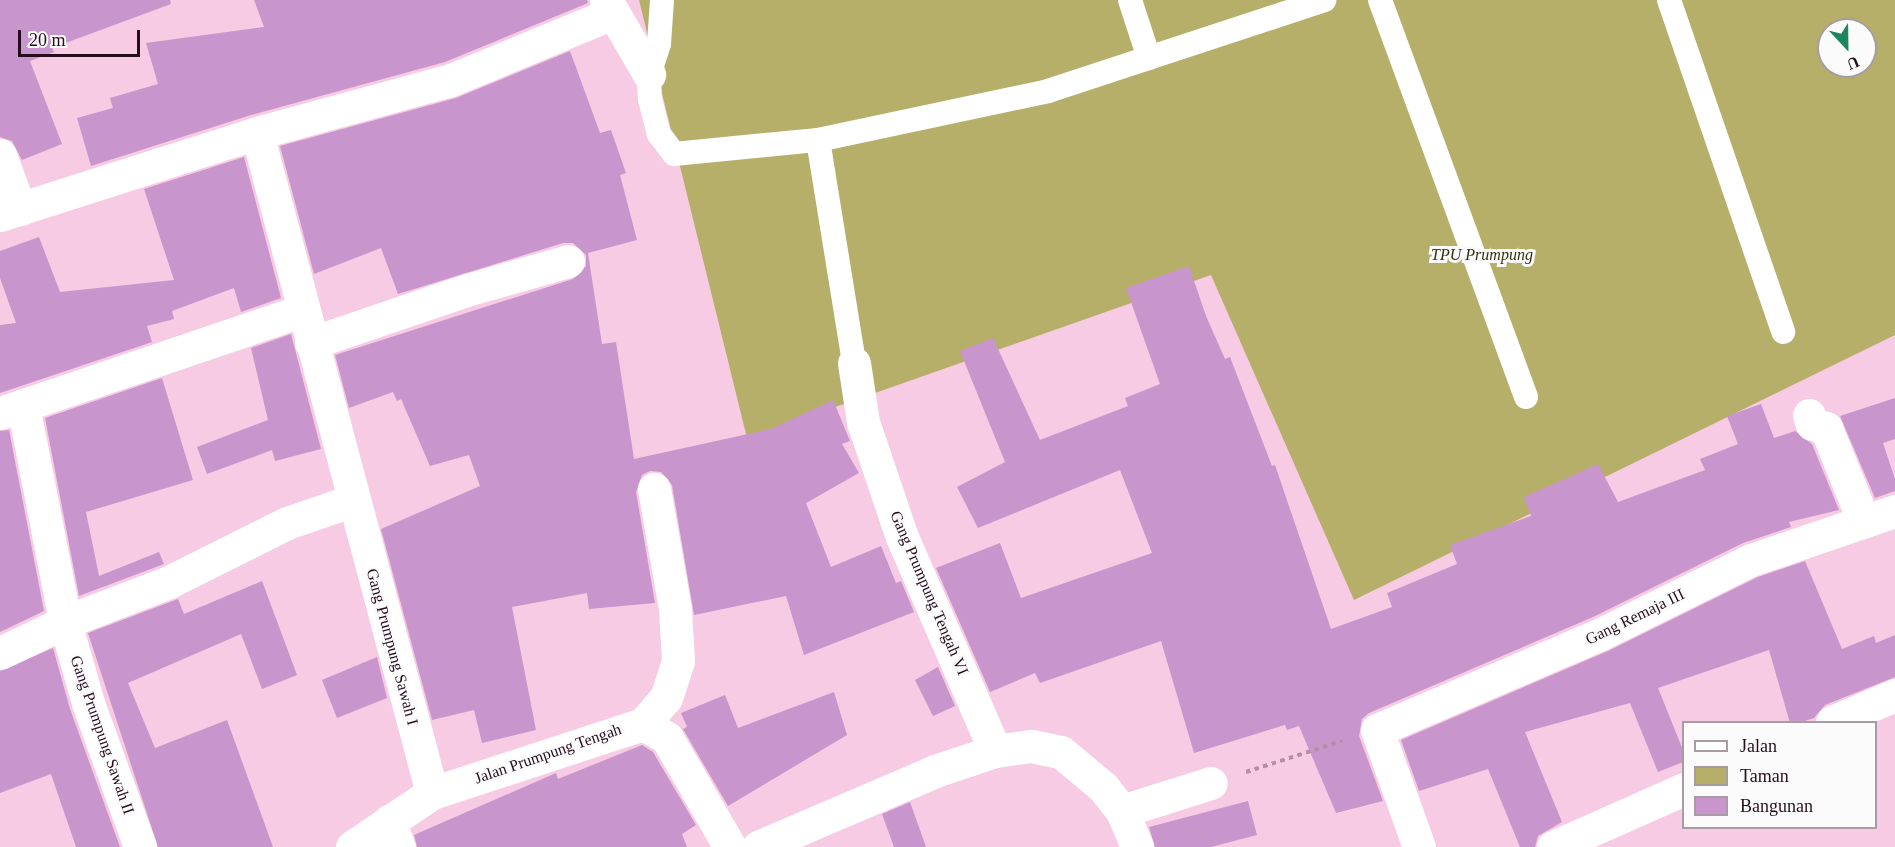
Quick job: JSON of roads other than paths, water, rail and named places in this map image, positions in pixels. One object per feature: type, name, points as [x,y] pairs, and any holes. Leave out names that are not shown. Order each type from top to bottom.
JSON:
[{"type":"street","points":[[0,155],[10,212],[257,133],[451,80],[609,7],[649,74]]},
{"type":"street","name":"Gang Prumpung Sawah I","points":[[257,133],[351,501],[432,793]]},
{"type":"street","points":[[311,343],[470,289],[568,261]]},
{"type":"street","points":[[12,409],[302,311]]},
{"type":"street","name":"Gang Prumpung Tengah VI","points":[[854,363],[863,422],[902,537],[995,751]]},
{"type":"street","name":"Gang Prumpung Sawah II","points":[[12,409],[65,622],[88,703],[140,847]]},
{"type":"street","points":[[1809,415],[1812,424],[1826,428],[1864,522]]},
{"type":"street","points":[[643,724],[666,699],[678,661],[675,609],[654,489]]},
{"type":"street","points":[[0,653],[65,622],[169,582],[287,523],[351,501]]},
{"type":"street","name":"Gang Remaja III","points":[[1419,847],[1377,730],[1601,634],[1751,560],[1895,511]]},
{"type":"street","points":[[1836,721],[1895,694]]},
{"type":"street","name":"Jalan Prumpung Tengah","points":[[352,847],[394,834],[432,793],[643,724],[667,738],[730,847]]},
{"type":"street","points":[[758,847],[935,771],[995,751],[1032,746],[1061,752],[1090,774],[1122,812],[1137,847]]},
{"type":"street","points":[[1122,812],[1211,783]]},
{"type":"street","points":[[1553,847],[1682,789]]},
{"type":"lane","points":[[662,0],[659,44],[649,74],[659,134],[674,154],[819,140],[1048,91],[1324,0]]},
{"type":"lane","points":[[1130,0],[1149,57]]},
{"type":"lane","points":[[1380,0],[1527,398]]},
{"type":"lane","points":[[1669,0],[1783,332]]},
{"type":"lane","points":[[819,140],[854,363]]},
{"type":"park label","name":"TPU Prumpung","points":[[1482,255]]}]
